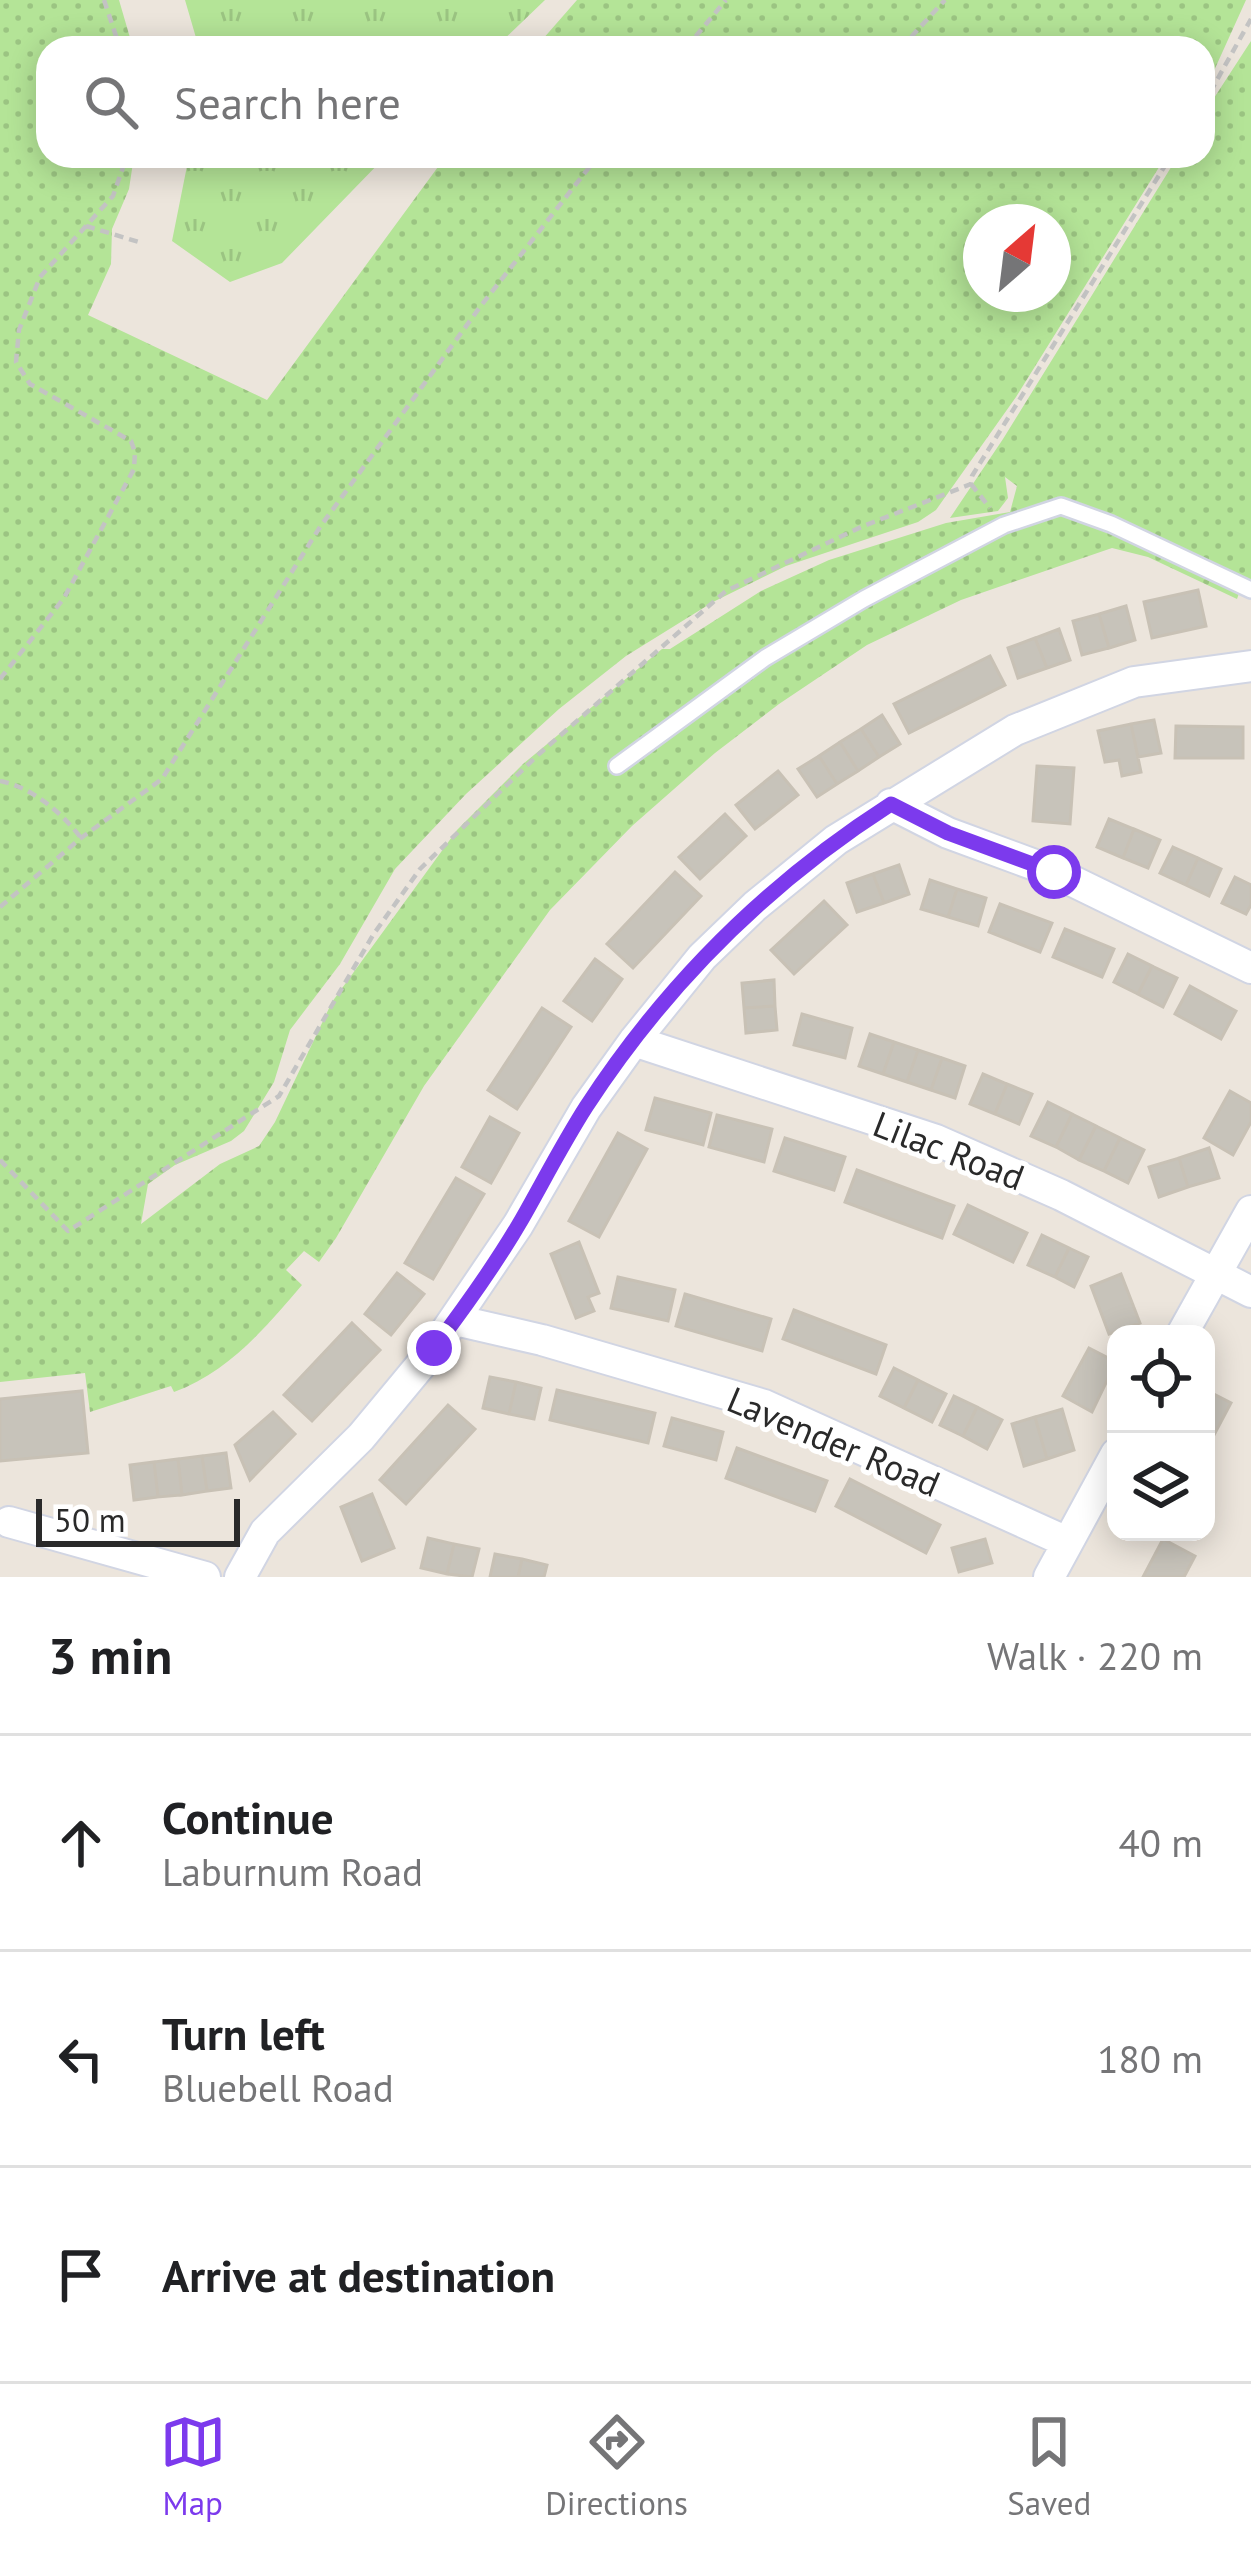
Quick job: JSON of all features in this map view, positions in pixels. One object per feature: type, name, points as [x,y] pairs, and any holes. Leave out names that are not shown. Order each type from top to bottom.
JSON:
[{"type":"street","points":[[240,1577],[265,1532],[361,1437],[455,1320],[518,1225],[586,1108],[634,1041],[702,957],[755,906],[836,840],[1015,730],[1134,682],[1251,666]]},
{"type":"street","points":[[891,804],[948,833],[1054,872],[1251,968]]},
{"type":"street","name":"Lilac Road","points":[[634,1041],[936,1140],[1061,1195],[1251,1292]]},
{"type":"street","points":[[1187,1325],[1251,1210]]},
{"type":"street","name":"Lavender Road","points":[[455,1320],[542,1340],[764,1405],[1067,1542]]},
{"type":"street","points":[[1049,1577],[1107,1470]]},
{"type":"street","points":[[9,1522],[205,1577]]},
{"type":"lane","points":[[617,766],[766,658],[863,598],[1004,525],[1061,506],[1111,524],[1251,590]]},
{"type":"path","points":[[104,0],[116,36]]},
{"type":"path","points":[[696,36],[726,0]]},
{"type":"path","points":[[912,36],[945,0]]},
{"type":"path","points":[[1215,84],[1251,19]]},
{"type":"path","points":[[0,679],[64,598],[134,469],[131,441],[30,384],[16,362],[19,330],[40,277],[113,196],[123,168]]},
{"type":"path","points":[[0,907],[162,778],[320,527],[480,307],[589,168]]},
{"type":"path","points":[[1004,525],[971,484],[972,476],[1164,168]]},
{"type":"path","points":[[86,226],[142,243]]},
{"type":"path","points":[[0,1160],[68,1231],[279,1096],[373,934],[420,869],[538,754],[726,591],[861,527],[971,484]]},
{"type":"path","points":[[0,781],[12,783],[64,816],[81,838]]},
{"type":"green space","points":[[0,0],[119,0],[130,36],[36,36],[36,168],[132,168],[112,229],[111,264],[88,315],[267,400],[437,168],[1159,168],[1071,309],[1071,204],[963,204],[963,312],[1069,312],[936,510],[918,522],[786,566],[713,602],[626,656],[559,709],[466,794],[395,869],[340,964],[290,1030],[274,1082],[244,1131],[148,1184],[141,1224],[220,1164],[259,1146],[332,1002],[457,830],[523,764],[662,649],[670,649],[761,591],[829,560],[946,523],[1010,512],[1017,486],[1005,477],[1008,498],[998,511],[950,518],[1171,168],[1215,168],[1215,96],[1251,41],[1251,585],[1243,582],[1237,599],[1148,557],[1112,548],[961,600],[867,645],[779,704],[632,826],[550,910],[424,1086],[319,1262],[304,1251],[286,1270],[302,1285],[260,1332],[229,1361],[194,1383],[90,1412],[85,1373],[0,1382]]},
{"type":"green space","points":[[185,0],[545,0],[508,36],[196,36]]},
{"type":"green space","points":[[577,0],[1246,0],[1215,68],[1215,36],[546,36]]},
{"type":"green space","points":[[187,168],[374,168],[282,263],[230,282],[172,241]]},
{"type":"building","points":[[1198,590],[1206,626],[1152,638],[1144,602]]},
{"type":"building","points":[[1126,606],[1135,640],[1109,648],[1099,614]]},
{"type":"building","points":[[1099,614],[1109,648],[1082,655],[1073,621]]},
{"type":"building","points":[[1059,629],[1070,660],[1047,668],[1035,638]]},
{"type":"building","points":[[1035,638],[1047,668],[1018,678],[1008,648]]},
{"type":"building","points":[[990,656],[1005,685],[909,733],[894,704]]},
{"type":"building","points":[[882,715],[900,744],[879,757],[861,729]]},
{"type":"building","points":[[1154,720],[1161,753],[1138,757],[1131,724]]},
{"type":"building","points":[[1131,724],[1141,772],[1122,776],[1119,760],[1105,762],[1098,731]]},
{"type":"building","points":[[1176,726],[1243,727],[1243,758],[1175,758]]},
{"type":"building","points":[[861,729],[879,757],[858,771],[840,742]]},
{"type":"building","points":[[840,742],[858,771],[837,784],[819,756]]},
{"type":"building","points":[[819,756],[837,784],[817,797],[798,769]]},
{"type":"building","points":[[1037,766],[1074,768],[1070,824],[1033,821]]},
{"type":"building","points":[[778,771],[798,795],[755,829],[736,805]]},
{"type":"building","points":[[725,814],[746,836],[700,879],[679,857]]},
{"type":"building","points":[[1109,819],[1134,829],[1123,858],[1097,847]]},
{"type":"building","points":[[1134,829],[1160,840],[1148,868],[1123,858]]},
{"type":"building","points":[[1173,847],[1198,858],[1186,885],[1160,873]]},
{"type":"building","points":[[1198,858],[1221,869],[1209,896],[1186,885]]},
{"type":"building","points":[[899,865],[909,894],[884,903],[873,874]]},
{"type":"building","points":[[675,872],[701,896],[633,968],[607,944]]},
{"type":"building","points":[[873,874],[884,903],[857,912],[847,883]]},
{"type":"building","points":[[1235,877],[1251,885],[1246,914],[1222,903]]},
{"type":"building","points":[[930,880],[957,889],[948,917],[921,909]]},
{"type":"building","points":[[957,889],[986,898],[978,926],[948,917]]},
{"type":"building","points":[[824,901],[847,925],[794,974],[771,950]]},
{"type":"building","points":[[1000,904],[1052,923],[1040,952],[989,932]]},
{"type":"building","points":[[1065,929],[1114,949],[1102,977],[1053,957]]},
{"type":"building","points":[[1128,954],[1152,966],[1138,994],[1114,982]]},
{"type":"building","points":[[595,959],[622,979],[592,1021],[564,1001]]},
{"type":"building","points":[[1152,966],[1177,978],[1163,1007],[1138,994]]},
{"type":"building","points":[[774,980],[775,1006],[744,1008],[742,983]]},
{"type":"building","points":[[1190,986],[1236,1011],[1221,1039],[1175,1014]]},
{"type":"building","points":[[775,1006],[777,1030],[746,1033],[744,1008]]},
{"type":"building","points":[[542,1008],[571,1027],[517,1109],[488,1090]]},
{"type":"building","points":[[802,1014],[852,1028],[845,1058],[794,1045]]},
{"type":"building","points":[[870,1034],[894,1042],[883,1074],[859,1066]]},
{"type":"building","points":[[894,1042],[918,1050],[907,1082],[883,1074]]},
{"type":"building","points":[[918,1050],[942,1058],[931,1090],[907,1082]]},
{"type":"building","points":[[942,1058],[965,1066],[955,1098],[931,1090]]},
{"type":"building","points":[[983,1074],[1007,1084],[995,1114],[970,1104]]},
{"type":"building","points":[[1007,1084],[1032,1094],[1019,1124],[995,1114]]},
{"type":"building","points":[[1230,1091],[1251,1103],[1251,1122],[1233,1155],[1204,1138]]},
{"type":"building","points":[[655,1098],[711,1113],[703,1145],[646,1130]]},
{"type":"building","points":[[1048,1102],[1072,1114],[1056,1147],[1031,1136]]},
{"type":"building","points":[[1072,1114],[1096,1126],[1079,1160],[1056,1147]]},
{"type":"building","points":[[717,1115],[772,1129],[764,1162],[709,1147]]},
{"type":"building","points":[[490,1117],[519,1133],[491,1183],[462,1167]]},
{"type":"building","points":[[1096,1126],[1120,1138],[1104,1171],[1079,1160]]},
{"type":"building","points":[[618,1133],[647,1149],[599,1237],[569,1221]]},
{"type":"building","points":[[785,1138],[845,1157],[834,1190],[774,1171]]},
{"type":"building","points":[[1120,1138],[1144,1150],[1128,1183],[1104,1171]]},
{"type":"building","points":[[1209,1148],[1219,1178],[1188,1187],[1179,1158]]},
{"type":"building","points":[[1179,1158],[1188,1187],[1159,1197],[1149,1167]]},
{"type":"building","points":[[857,1170],[954,1206],[942,1238],[845,1202]]},
{"type":"building","points":[[456,1178],[484,1194],[433,1279],[405,1263]]},
{"type":"building","points":[[968,1205],[1027,1233],[1013,1262],[954,1234]]},
{"type":"building","points":[[1042,1235],[1069,1248],[1055,1277],[1028,1265]]},
{"type":"building","points":[[579,1242],[599,1293],[588,1297],[594,1311],[576,1318],[551,1254]]},
{"type":"building","points":[[1069,1248],[1088,1257],[1074,1287],[1055,1277]]},
{"type":"building","points":[[397,1273],[424,1294],[391,1335],[365,1314]]},
{"type":"building","points":[[1121,1274],[1140,1323],[1107,1325],[1107,1329],[1091,1286]]},
{"type":"building","points":[[618,1277],[675,1290],[668,1321],[611,1308]]},
{"type":"building","points":[[685,1294],[771,1319],[762,1351],[676,1326]]},
{"type":"building","points":[[794,1310],[886,1345],[876,1374],[783,1339]]},
{"type":"building","points":[[352,1323],[380,1350],[312,1421],[284,1395]]},
{"type":"building","points":[[1089,1348],[1107,1357],[1107,1381],[1092,1412],[1063,1396]]},
{"type":"building","points":[[894,1368],[918,1380],[904,1408],[880,1396]]},
{"type":"building","points":[[490,1377],[516,1382],[509,1414],[483,1408]]},
{"type":"building","points":[[918,1380],[946,1394],[932,1422],[904,1408]]},
{"type":"building","points":[[516,1382],[541,1388],[534,1419],[509,1414]]},
{"type":"building","points":[[557,1390],[655,1413],[648,1443],[550,1420]]},
{"type":"building","points":[[82,1391],[88,1453],[0,1461],[0,1399]]},
{"type":"building","points":[[1215,1395],[1231,1403],[1215,1433]]},
{"type":"building","points":[[954,1396],[977,1407],[963,1436],[940,1425]]},
{"type":"building","points":[[448,1405],[475,1429],[406,1504],[380,1480]]},
{"type":"building","points":[[977,1407],[1002,1420],[987,1449],[963,1436]]},
{"type":"building","points":[[1062,1409],[1074,1450],[1047,1459],[1035,1417]]},
{"type":"building","points":[[273,1412],[295,1434],[250,1480],[235,1445]]},
{"type":"building","points":[[1035,1417],[1047,1459],[1024,1466],[1012,1424]]},
{"type":"building","points":[[672,1418],[723,1432],[716,1460],[664,1446]]},
{"type":"building","points":[[737,1448],[827,1481],[815,1511],[726,1478]]},
{"type":"building","points":[[226,1453],[231,1488],[207,1491],[202,1456]]},
{"type":"building","points":[[202,1456],[207,1491],[182,1495],[178,1459]]},
{"type":"building","points":[[178,1459],[182,1495],[158,1497],[154,1462]]},
{"type":"building","points":[[154,1462],[158,1497],[134,1500],[130,1465]]},
{"type":"building","points":[[850,1479],[940,1525],[926,1553],[836,1506]]},
{"type":"building","points":[[372,1494],[394,1548],[362,1561],[341,1507]]},
{"type":"building","points":[[428,1538],[454,1544],[447,1574],[421,1568]]},
{"type":"building","points":[[985,1539],[992,1563],[959,1572],[952,1548]]},
{"type":"building","points":[[1162,1541],[1195,1556],[1184,1577],[1143,1577]]},
{"type":"building","points":[[454,1544],[479,1549],[472,1577],[447,1574]]},
{"type":"building","points":[[495,1554],[522,1559],[518,1577],[490,1577]]},
{"type":"building","points":[[522,1559],[547,1565],[544,1577],[518,1577]]},
{"type":"route","points":[[434,1348],[518,1225],[586,1108],[634,1041],[702,957],[836,840],[891,804],[948,833],[1054,872]]}]
